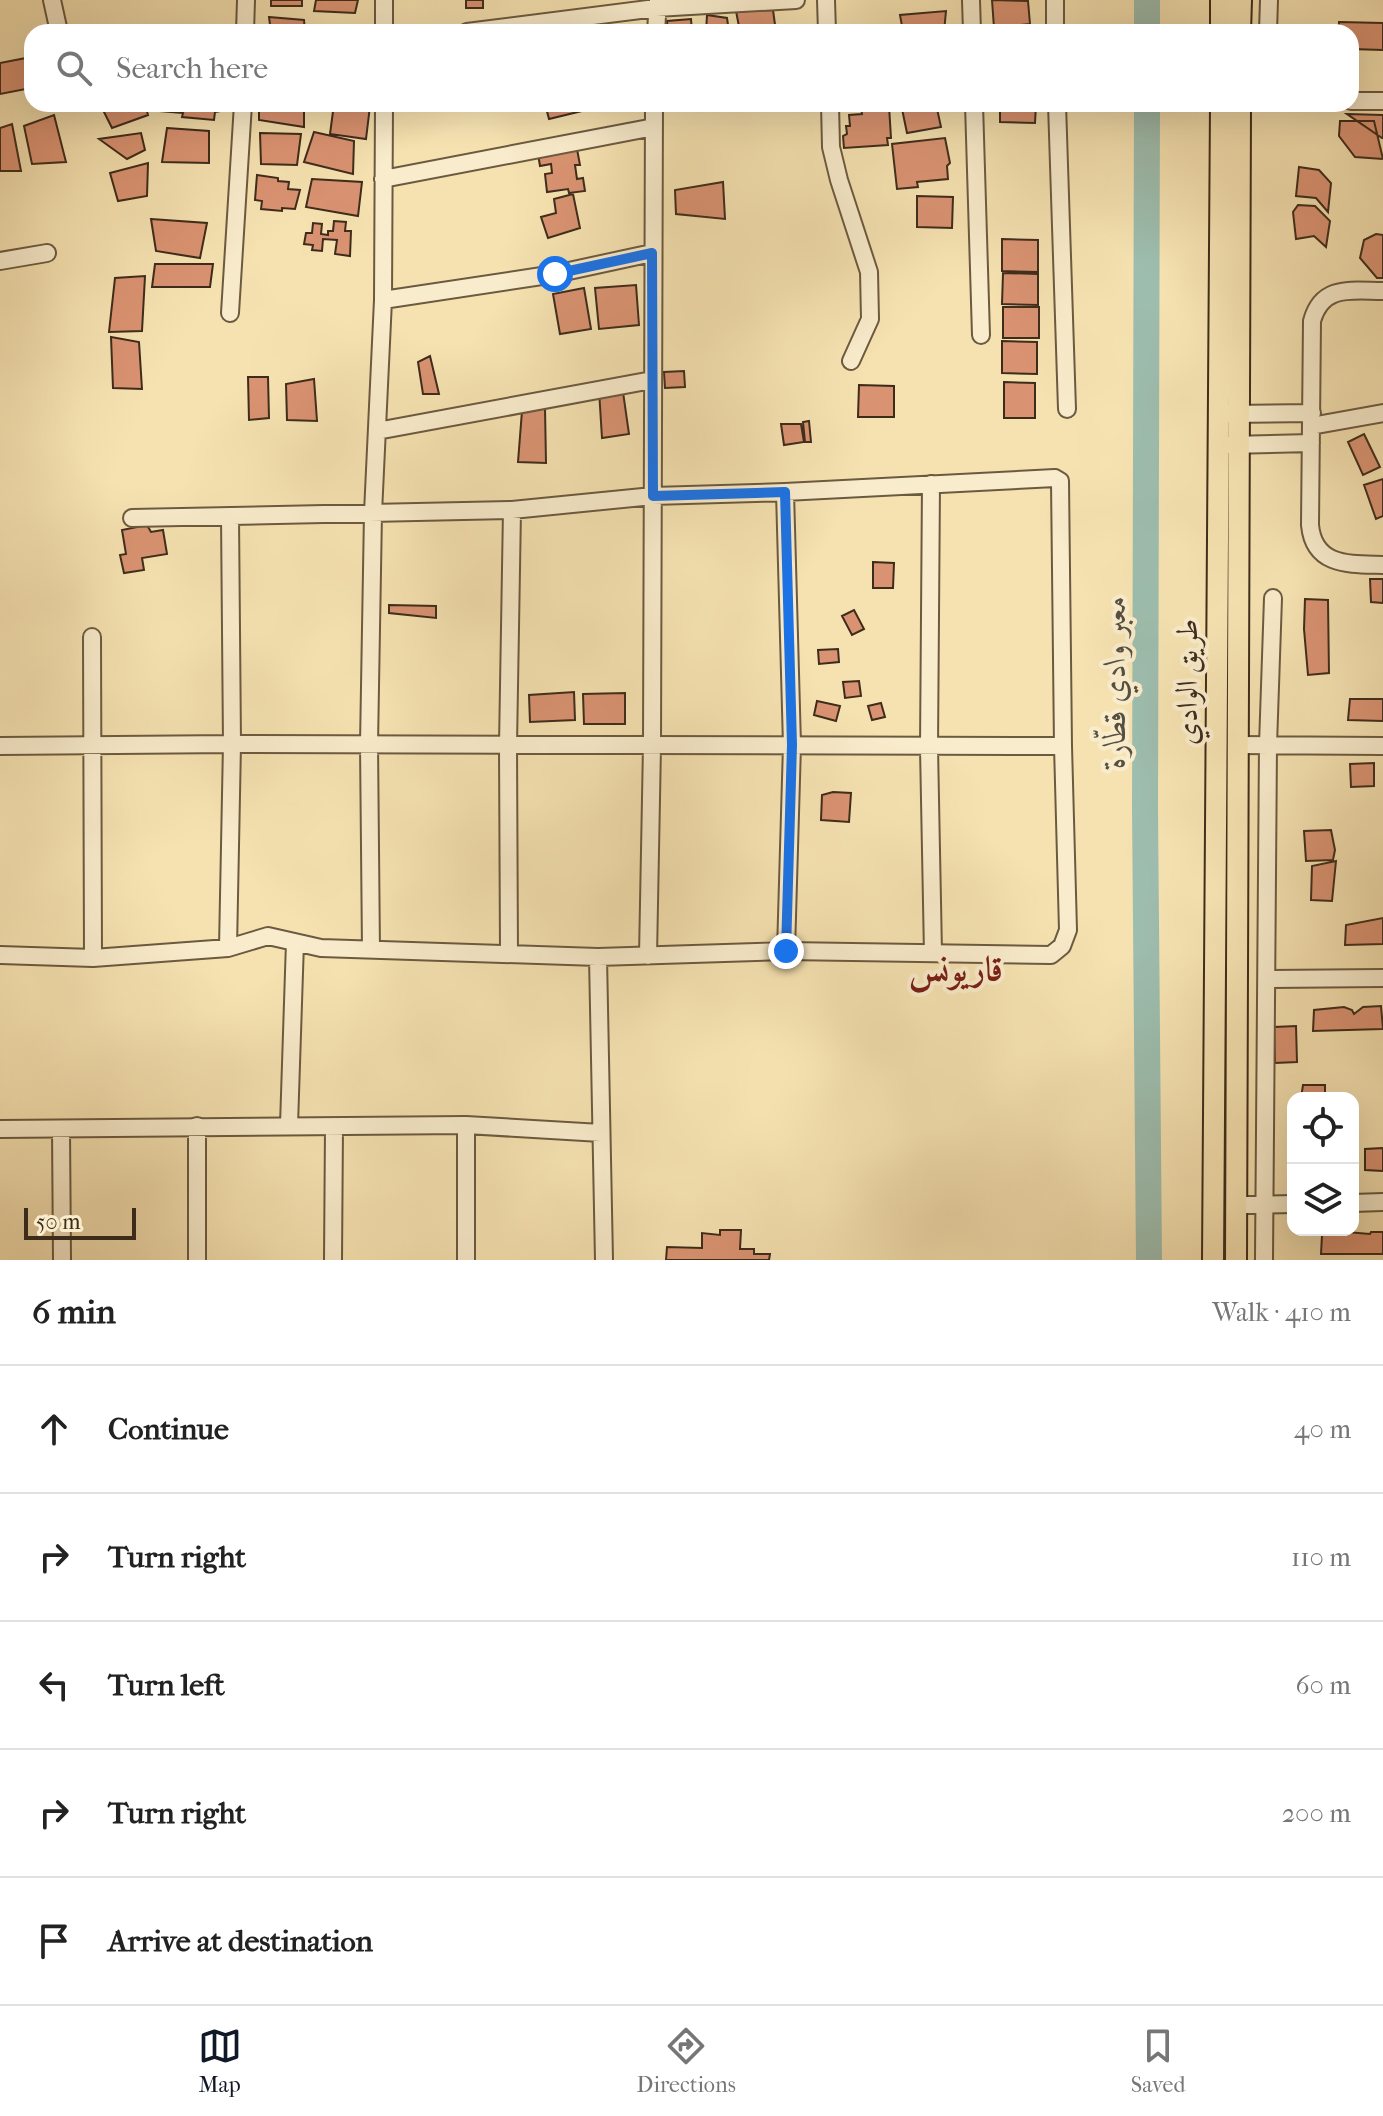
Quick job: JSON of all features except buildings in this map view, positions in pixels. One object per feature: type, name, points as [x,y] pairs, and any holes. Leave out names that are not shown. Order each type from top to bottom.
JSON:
[{"type":"main road","points":[[1221,0],[1221,24]]},
{"type":"main road","points":[[1240,24],[1241,0]]},
{"type":"main road","name":"طريق الوادي","points":[[1213,1260],[1221,112]]},
{"type":"main road","name":"طريق الوادي","points":[[1236,1260],[1240,112]]},
{"type":"main road","points":[[1215,953],[1237,954]]},
{"type":"street","points":[[52,0],[57,24]]},
{"type":"street","points":[[245,24],[246,0]]},
{"type":"street","points":[[384,0],[384,24]]},
{"type":"street","points":[[521,24],[657,4],[796,0]]},
{"type":"street","points":[[826,0],[827,24]]},
{"type":"street","points":[[971,0],[972,24]]},
{"type":"street","points":[[1055,0],[1055,24]]},
{"type":"street","points":[[1268,24],[1269,0]]},
{"type":"street","points":[[656,24],[657,4]]},
{"type":"street","points":[[1359,101],[1383,101]]},
{"type":"street","points":[[230,313],[243,112]]},
{"type":"street","points":[[371,950],[369,744],[373,513],[383,300],[384,112]]},
{"type":"street","points":[[648,956],[652,746],[654,112]]},
{"type":"street","points":[[830,112],[831,147],[839,180],[869,272],[870,319],[851,361]]},
{"type":"street","points":[[974,112],[981,335]]},
{"type":"street","points":[[1057,112],[1067,409]]},
{"type":"street","points":[[383,179],[654,127]]},
{"type":"street","points":[[0,261],[47,253]]},
{"type":"street","points":[[383,300],[555,274],[652,253]]},
{"type":"street","points":[[1383,291],[1335,293],[1324,297],[1315,308],[1312,321],[1310,525],[1315,546],[1325,557],[1383,565]]},
{"type":"street","points":[[377,431],[652,380]]},
{"type":"street","points":[[1219,446],[1240,445],[1383,413]]},
{"type":"street","points":[[1219,414],[1240,414],[1311,427]]},
{"type":"street","points":[[0,955],[93,958],[228,948],[268,936],[321,948],[598,957],[786,951],[1051,955],[1062,946],[1068,930],[1060,481],[1055,478],[653,496],[512,510],[132,518]]},
{"type":"street","points":[[931,484],[929,748],[933,953]]},
{"type":"street","points":[[785,492],[792,745],[786,951]]},
{"type":"street","points":[[509,954],[508,745],[512,510]]},
{"type":"street","points":[[228,948],[232,744],[230,516]]},
{"type":"street","points":[[1264,1260],[1268,745],[1273,598]]},
{"type":"street","points":[[92,637],[93,958]]},
{"type":"street","points":[[1238,745],[1383,746]]},
{"type":"street","points":[[0,746],[1063,746]]},
{"type":"street","points":[[289,1125],[295,942]]},
{"type":"street","points":[[598,957],[604,1260]]},
{"type":"street","points":[[1267,979],[1383,978]]},
{"type":"street","points":[[0,1129],[466,1125],[601,1133]]},
{"type":"street","points":[[466,1125],[466,1260]]},
{"type":"street","points":[[197,1126],[197,1260]]},
{"type":"street","points":[[333,1260],[334,1127]]},
{"type":"street","points":[[61,1129],[62,1260]]},
{"type":"street","points":[[1359,1203],[1383,1202]]},
{"type":"street","points":[[1236,1205],[1287,1204]]},
{"type":"waterway","name":"معبر وادي قطّارة","points":[[1147,0],[1147,24]]},
{"type":"waterway","name":"معبر وادي قطّارة","points":[[1147,112],[1145,809],[1149,1260]]},
{"type":"district","name":"قاريونس","points":[[956,969]]},
{"type":"route","points":[[555,274],[652,253],[653,496],[785,492],[792,745],[786,951]]}]
